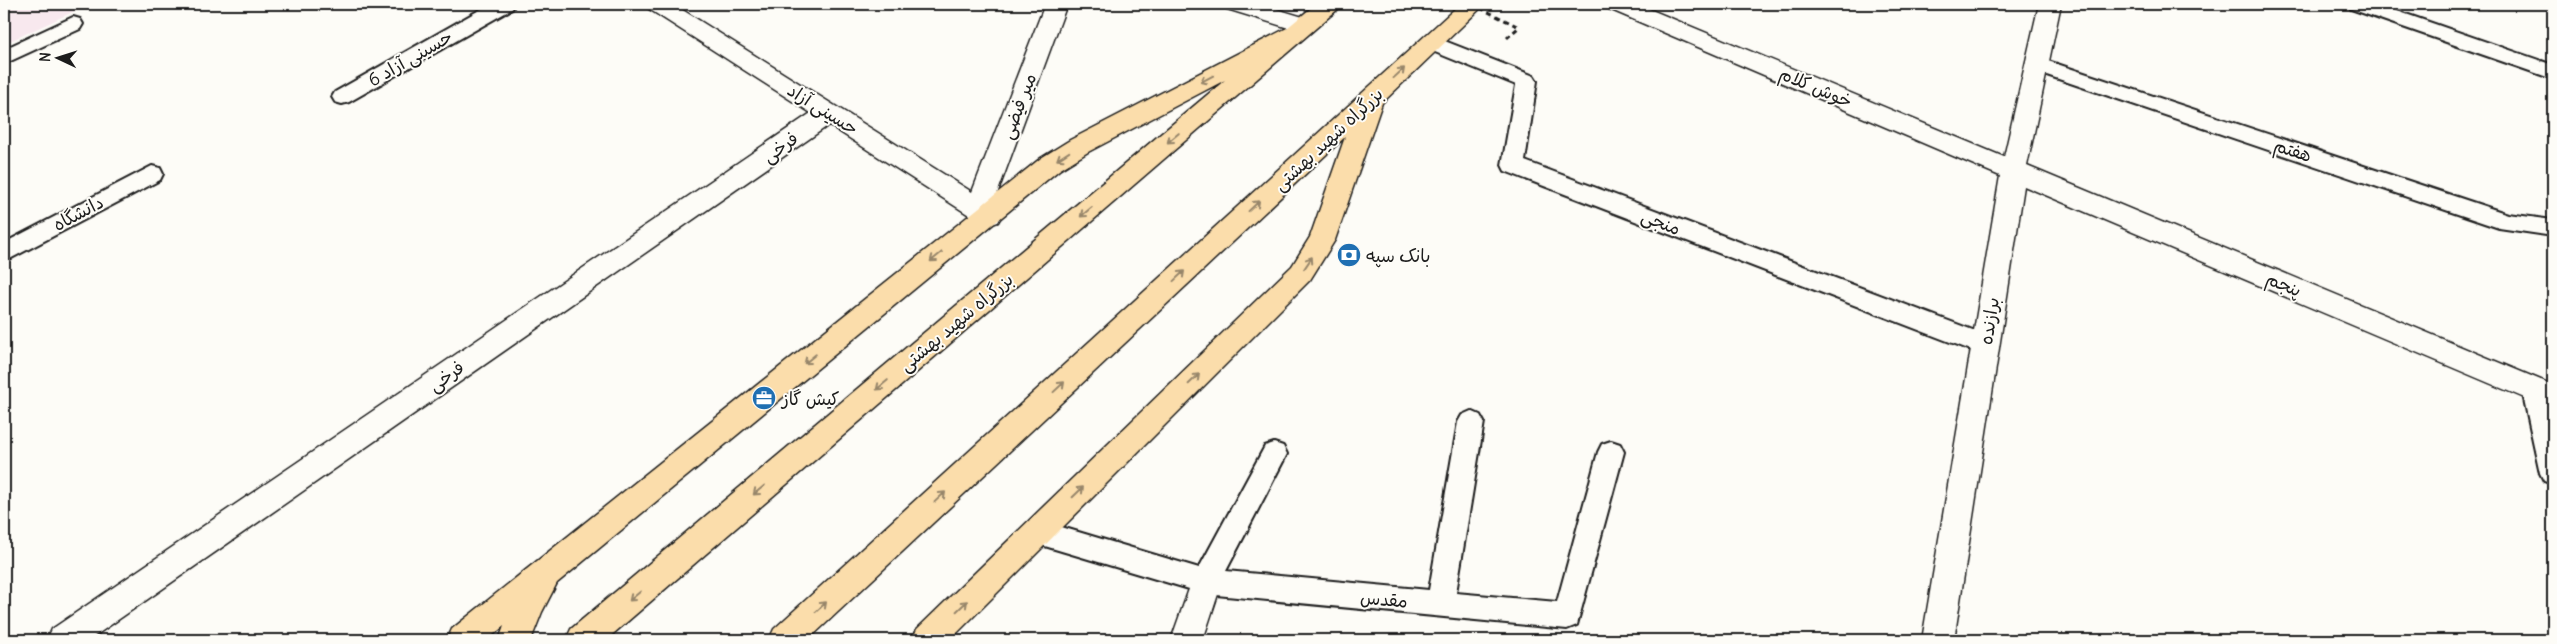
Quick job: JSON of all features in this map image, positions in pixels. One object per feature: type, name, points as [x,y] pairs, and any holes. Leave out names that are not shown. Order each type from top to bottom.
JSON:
[{"type":"highway","name":"بزرگراه شهید بهشتی","points":[[582,640],[1330,4]]},
{"type":"highway","name":"بزرگراه شهید بهشتی","points":[[785,640],[1473,4]]},
{"type":"highway","points":[[463,640],[984,211],[1069,151],[1300,29]]},
{"type":"highway","points":[[928,640],[1301,273],[1322,240],[1371,99]]},
{"type":"highway","points":[[515,640],[532,599],[548,571]]},
{"type":"street","name":"میر فیضی","points":[[984,211],[1056,4]]},
{"type":"street","points":[[1235,4],[1300,29]]},
{"type":"street","name":"خوش کلام","points":[[1617,4],[2014,170]]},
{"type":"street","name":"برازنده","points":[[1938,640],[2014,170],[2050,4]]},
{"type":"street","name":"حسینی آزاد","points":[[661,5],[984,211]]},
{"type":"street","name":"فرخی","points":[[63,640],[830,112]]},
{"type":"street","name":"پنجم","points":[[2014,170],[2543,394]]},
{"type":"street","points":[[1187,640],[1206,582]]},
{"type":"lane","name":"حسینی آزاد 6","points":[[342,97],[505,4]]},
{"type":"lane","points":[[2358,4],[2553,72]]},
{"type":"lane","points":[[4,57],[72,24]]},
{"type":"lane","name":"منجی","points":[[1432,43],[1527,81],[1513,166],[1985,345]]},
{"type":"lane","name":"هفتم","points":[[2036,64],[2507,222],[2553,228]]},
{"type":"lane","name":"دانشگاه","points":[[4,253],[152,174]]},
{"type":"lane","points":[[2543,394],[2553,473]]},
{"type":"lane","points":[[1440,604],[1470,422]]},
{"type":"lane","name":"مقدس","points":[[1038,532],[1206,582],[1567,616],[1611,452]]},
{"type":"lane","points":[[1206,582],[1274,454]]},
{"type":"path","points":[[1473,4],[1518,27]]},
{"type":"shaded area","points":[[4,4],[90,4],[4,44]]},
{"type":"place","name":"بانک سپه","points":[[1349,255]]},
{"type":"place","name":"كيش گاز","points":[[764,398]]}]
